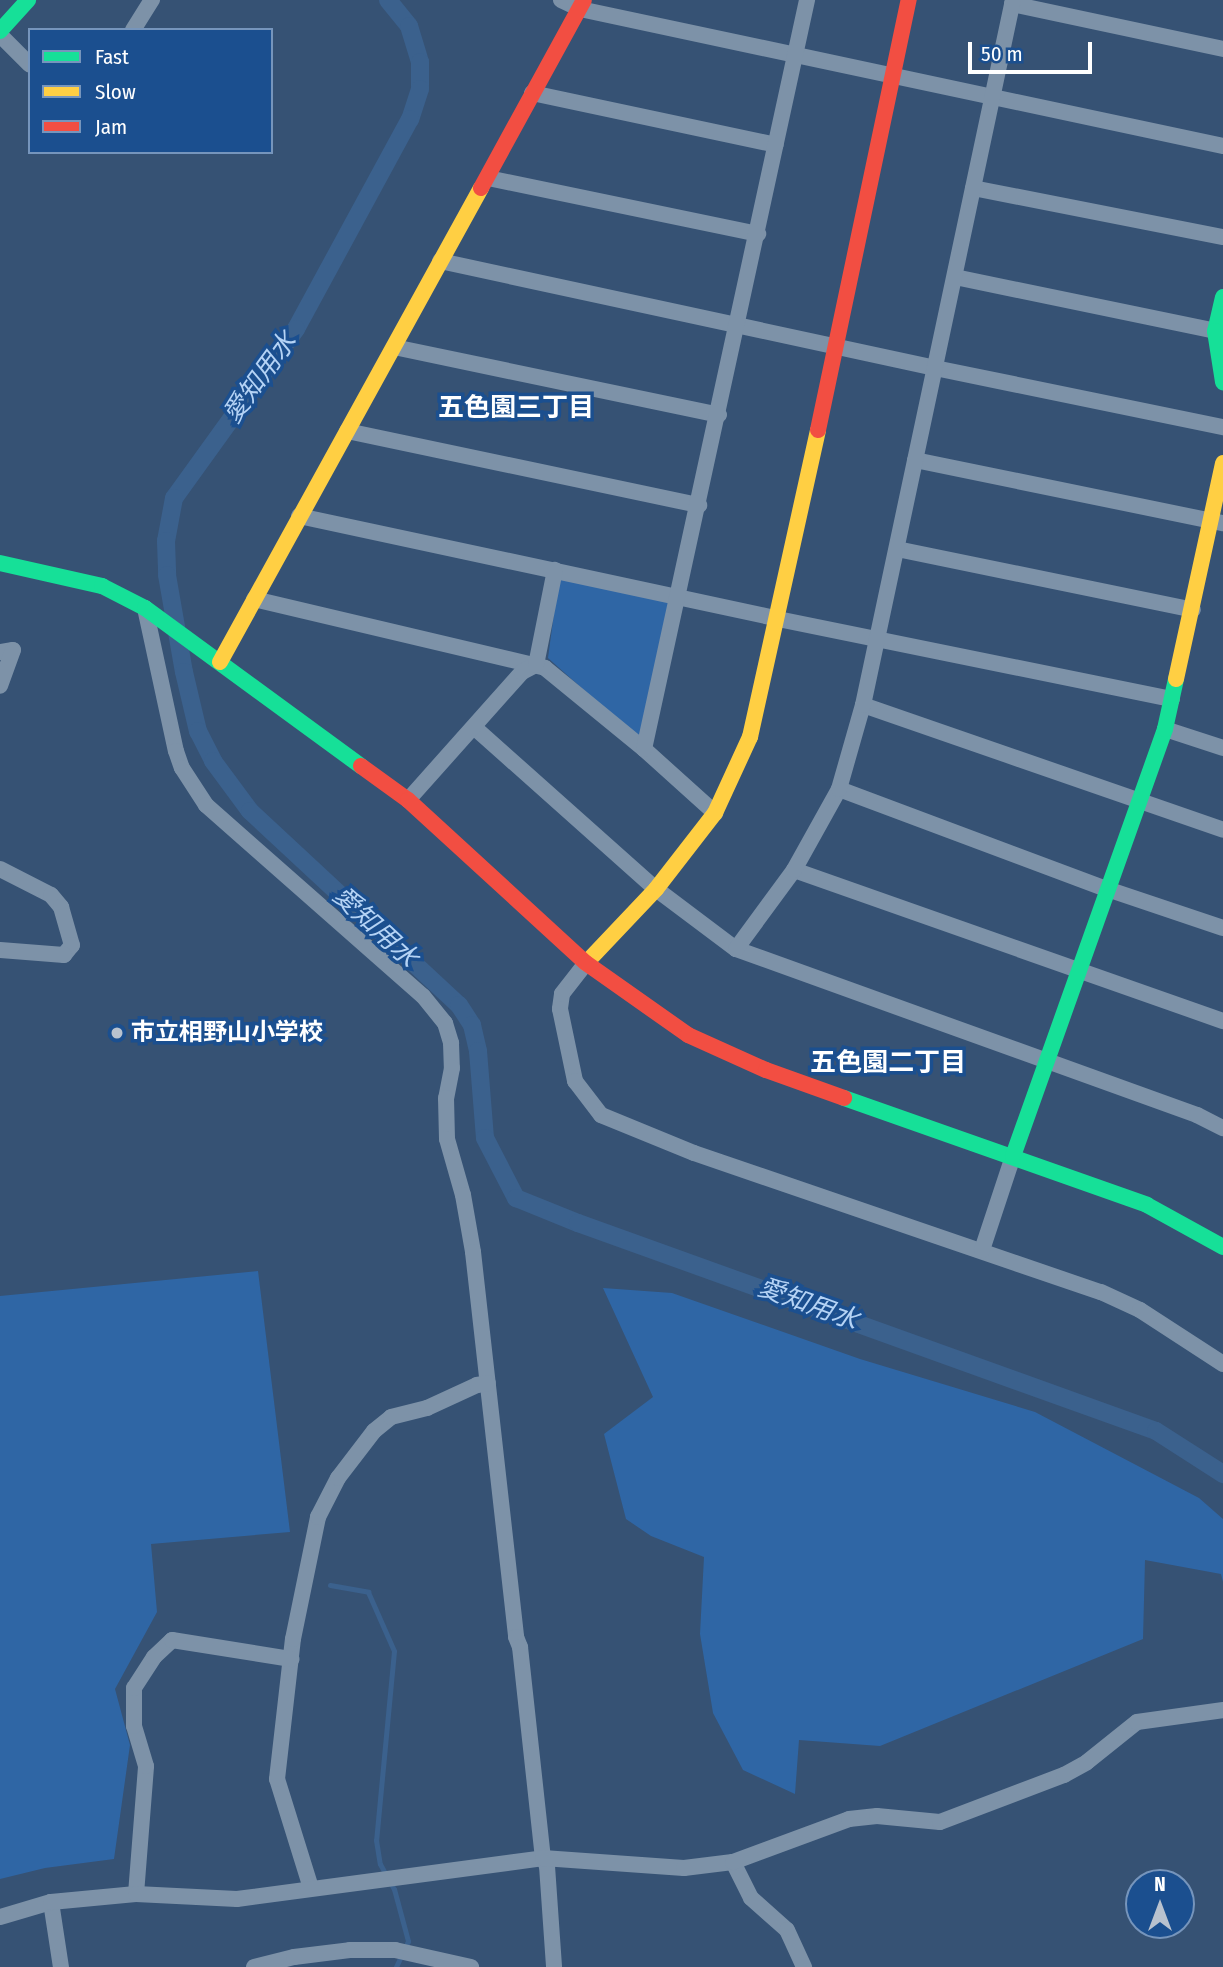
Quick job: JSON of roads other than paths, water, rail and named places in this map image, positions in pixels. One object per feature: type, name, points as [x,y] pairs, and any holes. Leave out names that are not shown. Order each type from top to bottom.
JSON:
[{"type":"street","points":[[28,0],[0,33],[28,63]]},
{"type":"street","points":[[134,28],[152,0]]},
{"type":"street","points":[[561,0],[796,54],[1223,146]]},
{"type":"street","points":[[644,749],[719,415],[807,0]]},
{"type":"street","points":[[909,0],[778,619],[750,737],[715,813],[656,889],[586,963],[562,994],[560,1009],[575,1081],[601,1115],[694,1153],[1101,1292],[1130,1306],[1223,1364]]},
{"type":"street","points":[[736,949],[794,870],[839,789],[863,705],[1012,2],[1223,49]]},
{"type":"street","points":[[220,662],[582,4]]},
{"type":"street","points":[[532,93],[776,145]]},
{"type":"street","points":[[488,178],[758,234]]},
{"type":"street","points":[[973,188],[1223,237]]},
{"type":"street","points":[[440,261],[935,368],[1223,426]]},
{"type":"street","points":[[955,277],[1215,331]]},
{"type":"street","points":[[1223,297],[1215,331],[1223,382]]},
{"type":"street","points":[[394,347],[719,415]]},
{"type":"street","points":[[347,431],[699,505]]},
{"type":"street","points":[[915,460],[1217,522]]},
{"type":"street","points":[[982,1250],[1165,729],[1217,522],[1223,463]]},
{"type":"street","points":[[299,516],[778,619],[1172,699]]},
{"type":"street","points":[[897,548],[1193,610]]},
{"type":"street","points":[[0,563],[102,586],[148,611],[408,800],[586,963],[661,1019],[714,1049],[1147,1205],[1223,1247]]},
{"type":"street","points":[[536,665],[555,570]]},
{"type":"street","points":[[254,599],[545,668],[644,749],[715,813]]},
{"type":"street","points":[[148,611],[176,751],[182,768],[206,805],[423,996],[444,1023],[451,1043],[452,1068],[446,1098],[447,1139],[463,1195],[473,1252],[543,1858],[547,1866],[554,1967]]},
{"type":"street","points":[[0,652],[13,650],[0,686]]},
{"type":"street","points":[[408,800],[475,728],[522,672],[536,665]]},
{"type":"street","points":[[863,705],[1223,830]]},
{"type":"street","points":[[475,728],[656,889],[736,949],[1197,1115],[1223,1128]]},
{"type":"street","points":[[1165,729],[1223,748]]},
{"type":"street","points":[[839,789],[1107,889],[1223,928]]},
{"type":"street","points":[[0,869],[51,895],[61,907],[72,945],[64,955],[0,950]]},
{"type":"street","points":[[794,870],[1223,1021]]},
{"type":"street","points":[[311,1888],[277,1779],[291,1659],[318,1517],[338,1478],[374,1431],[391,1417],[427,1408],[477,1385],[488,1383]]},
{"type":"street","points":[[136,1894],[146,1776],[134,1726],[134,1688],[154,1657],[172,1640],[291,1659]]},
{"type":"street","points":[[0,1917],[51,1902],[136,1894],[237,1899],[543,1858],[684,1868],[733,1862],[849,1819],[877,1816],[940,1822],[1064,1775],[1087,1762],[1137,1722],[1223,1710]]},
{"type":"street","points":[[733,1862],[751,1898],[787,1930],[804,1967]]},
{"type":"street","points":[[51,1902],[61,1967]]},
{"type":"street","points":[[254,1967],[294,1957],[350,1950],[395,1950],[471,1967]]},
{"type":"waterway","name":"愛知用水","points":[[388,0],[409,26],[420,62],[420,89],[410,119],[296,329],[174,498],[166,541],[167,575],[184,672],[198,731],[213,761],[250,811],[459,1005],[472,1025],[478,1051],[485,1138],[516,1198],[578,1223],[1156,1431],[1223,1474]]},
{"type":"waterway","points":[[330,1585],[368,1592],[394,1651],[376,1840],[380,1864],[394,1889],[408,1941],[396,1967]]},
{"type":"place","name":"市立相野山小学校","points":[[117,1033]]},
{"type":"district","name":"五色園三丁目","points":[[516,408]]},
{"type":"district","name":"五色園二丁目","points":[[888,1063]]}]
